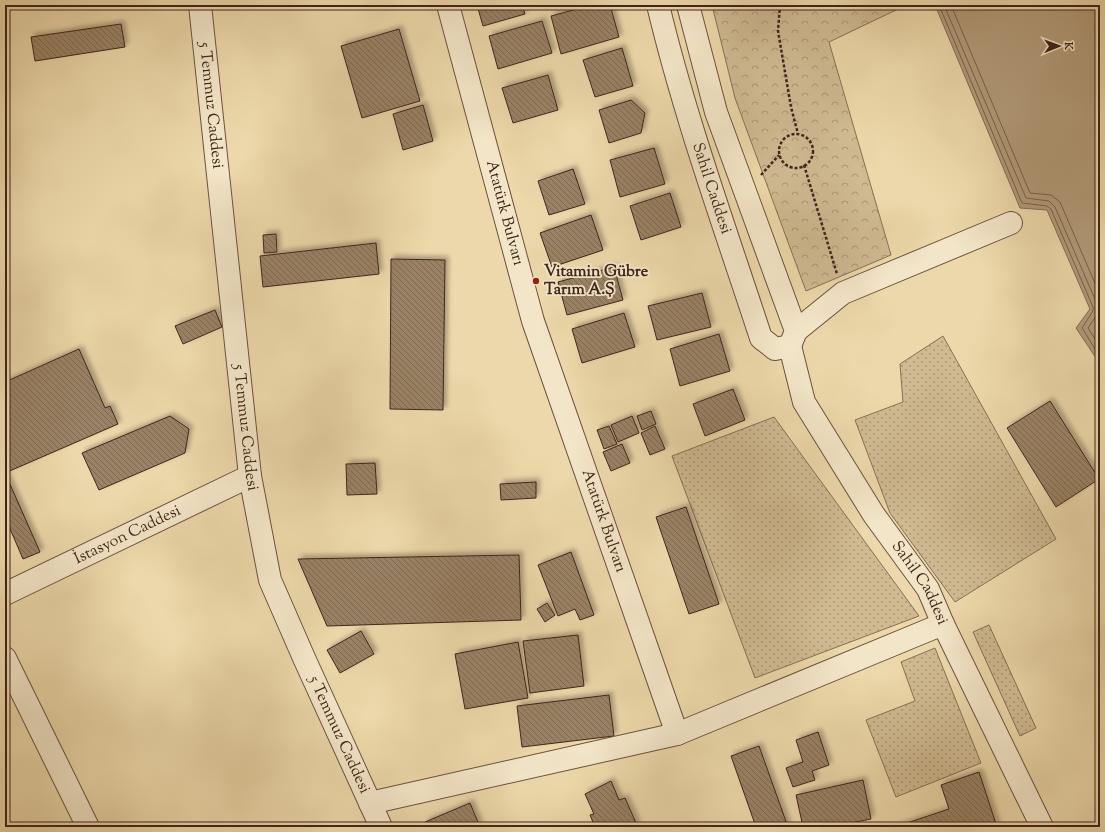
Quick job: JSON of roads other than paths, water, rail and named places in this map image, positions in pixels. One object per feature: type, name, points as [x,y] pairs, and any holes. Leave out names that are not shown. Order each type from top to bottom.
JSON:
[{"type":"street","name":"5 Temmuz Caddesi","points":[[200,5],[250,476],[270,580],[380,827]]},
{"type":"street","name":"Atatürk Bulvarı","points":[[448,5],[533,321],[677,734]]},
{"type":"street","name":"Sahil Caddesi","points":[[658,5],[692,127],[761,338],[775,349],[793,339]]},
{"type":"street","name":"Sahil Caddesi","points":[[688,5],[716,112],[793,339],[804,402],[874,515],[928,589],[943,624],[1042,827]]},
{"type":"street","points":[[793,339],[843,293],[1011,223]]},
{"type":"street","name":"İstasyon Caddesi","points":[[5,594],[250,476]]},
{"type":"street","points":[[370,803],[677,734],[943,624]]},
{"type":"street","points":[[5,658],[88,827]]},
{"type":"water","points":[[935,5],[1100,5],[1100,364],[1076,328],[1090,309],[1047,210],[1020,208]]},
{"type":"place","name":"Vitamin Gübre Tarım A.Ş","points":[[536,281]]}]
